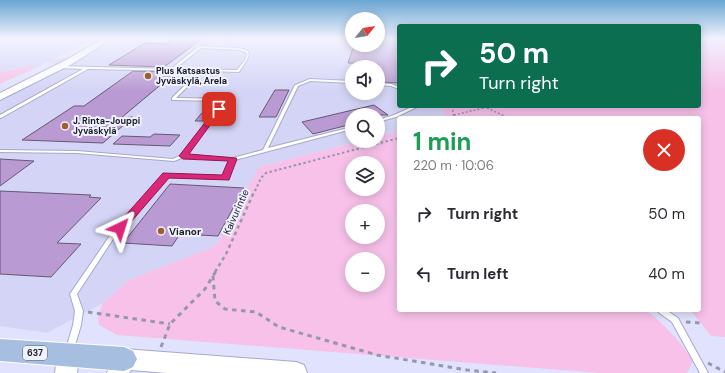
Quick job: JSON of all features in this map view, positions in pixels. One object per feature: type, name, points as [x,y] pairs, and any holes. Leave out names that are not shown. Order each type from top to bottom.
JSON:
[{"type":"main road","name":"637","points":[[0,350],[67,364],[121,366]]},
{"type":"street","points":[[0,97],[79,55]]},
{"type":"street","name":"637","points":[[121,366],[155,360],[296,373]]},
{"type":"lane","points":[[171,70],[189,55]]},
{"type":"lane","points":[[58,67],[238,71],[248,55]]},
{"type":"lane","points":[[0,117],[87,68]]},
{"type":"lane","points":[[183,156],[226,100],[173,99],[202,70]]},
{"type":"lane","points":[[265,151],[297,85],[310,80],[345,82]]},
{"type":"lane","points":[[385,85],[397,87]]},
{"type":"lane","points":[[385,119],[413,108]]},
{"type":"lane","points":[[0,151],[77,152],[174,160],[183,156],[233,159],[345,130]]},
{"type":"lane","points":[[67,364],[79,311],[73,294],[111,238],[166,175],[226,178],[233,159]]},
{"type":"lane","points":[[664,312],[677,322],[704,373]]},
{"type":"path","points":[[452,108],[454,115],[482,108]]},
{"type":"path","points":[[488,108],[505,116]]},
{"type":"path","name":"Kaivurintie","points":[[155,360],[170,324],[205,289],[213,276],[226,254],[261,178],[266,173],[397,139]]},
{"type":"path","points":[[213,276],[215,301],[226,310],[256,312],[280,327],[377,355],[467,370],[496,373]]},
{"type":"path","points":[[79,311],[170,324]]},
{"type":"path","points":[[677,322],[701,323]]},
{"type":"shaded area","points":[[0,55],[61,55],[54,59],[71,58],[57,65],[47,62],[38,67],[16,68],[0,72]]},
{"type":"shaded area","points":[[85,55],[397,55],[397,108],[442,108],[444,116],[397,116],[397,132],[385,135],[385,108],[345,108],[345,145],[259,167],[216,246],[129,280],[103,303],[47,333],[0,326],[0,101]]},
{"type":"shaded area","points":[[701,55],[725,55],[725,337],[711,336],[692,312],[701,312],[701,116],[444,116],[442,108],[701,108]]},
{"type":"shaded area","points":[[29,66],[38,67],[0,84],[0,72]]},
{"type":"shaded area","points":[[397,132],[397,312],[648,312],[671,333],[693,361],[687,373],[600,373],[117,335],[99,325],[98,315],[103,303],[129,280],[216,246],[259,167],[345,145],[345,148],[385,148],[385,135]]},
{"type":"building","points":[[125,55],[180,55],[164,67],[109,65]]},
{"type":"building","points":[[351,55],[397,55],[397,83],[385,82],[385,60],[349,60]]},
{"type":"building","points":[[133,71],[176,72],[121,118],[133,117],[103,143],[22,140],[74,106],[84,106]]},
{"type":"building","points":[[275,90],[289,90],[276,117],[259,117]]},
{"type":"building","points":[[374,105],[378,108],[361,108]]},
{"type":"building","points":[[208,106],[217,106],[206,121],[195,121]]},
{"type":"building","points":[[345,112],[345,126],[313,134],[302,122]]},
{"type":"building","points":[[154,134],[180,135],[170,146],[113,144],[122,136],[150,137]]},
{"type":"building","points":[[0,159],[34,161],[0,186]]},
{"type":"building","points":[[170,184],[244,188],[218,236],[180,234],[172,246],[123,243]]},
{"type":"building","points":[[0,191],[91,195],[89,197],[101,198],[57,243],[81,244],[51,277],[0,274]]},
{"type":"place","name":"Plus Katsastus Jyväskylä, Arela","points":[[148,76]]},
{"type":"place","name":"J. Rinta-Jouppi Jyväskylä","points":[[65,126]]},
{"type":"place","name":"Vianor","points":[[161,231]]},
{"type":"route","points":[[120,228],[166,175],[226,178],[233,159],[183,156],[219,109]]}]
